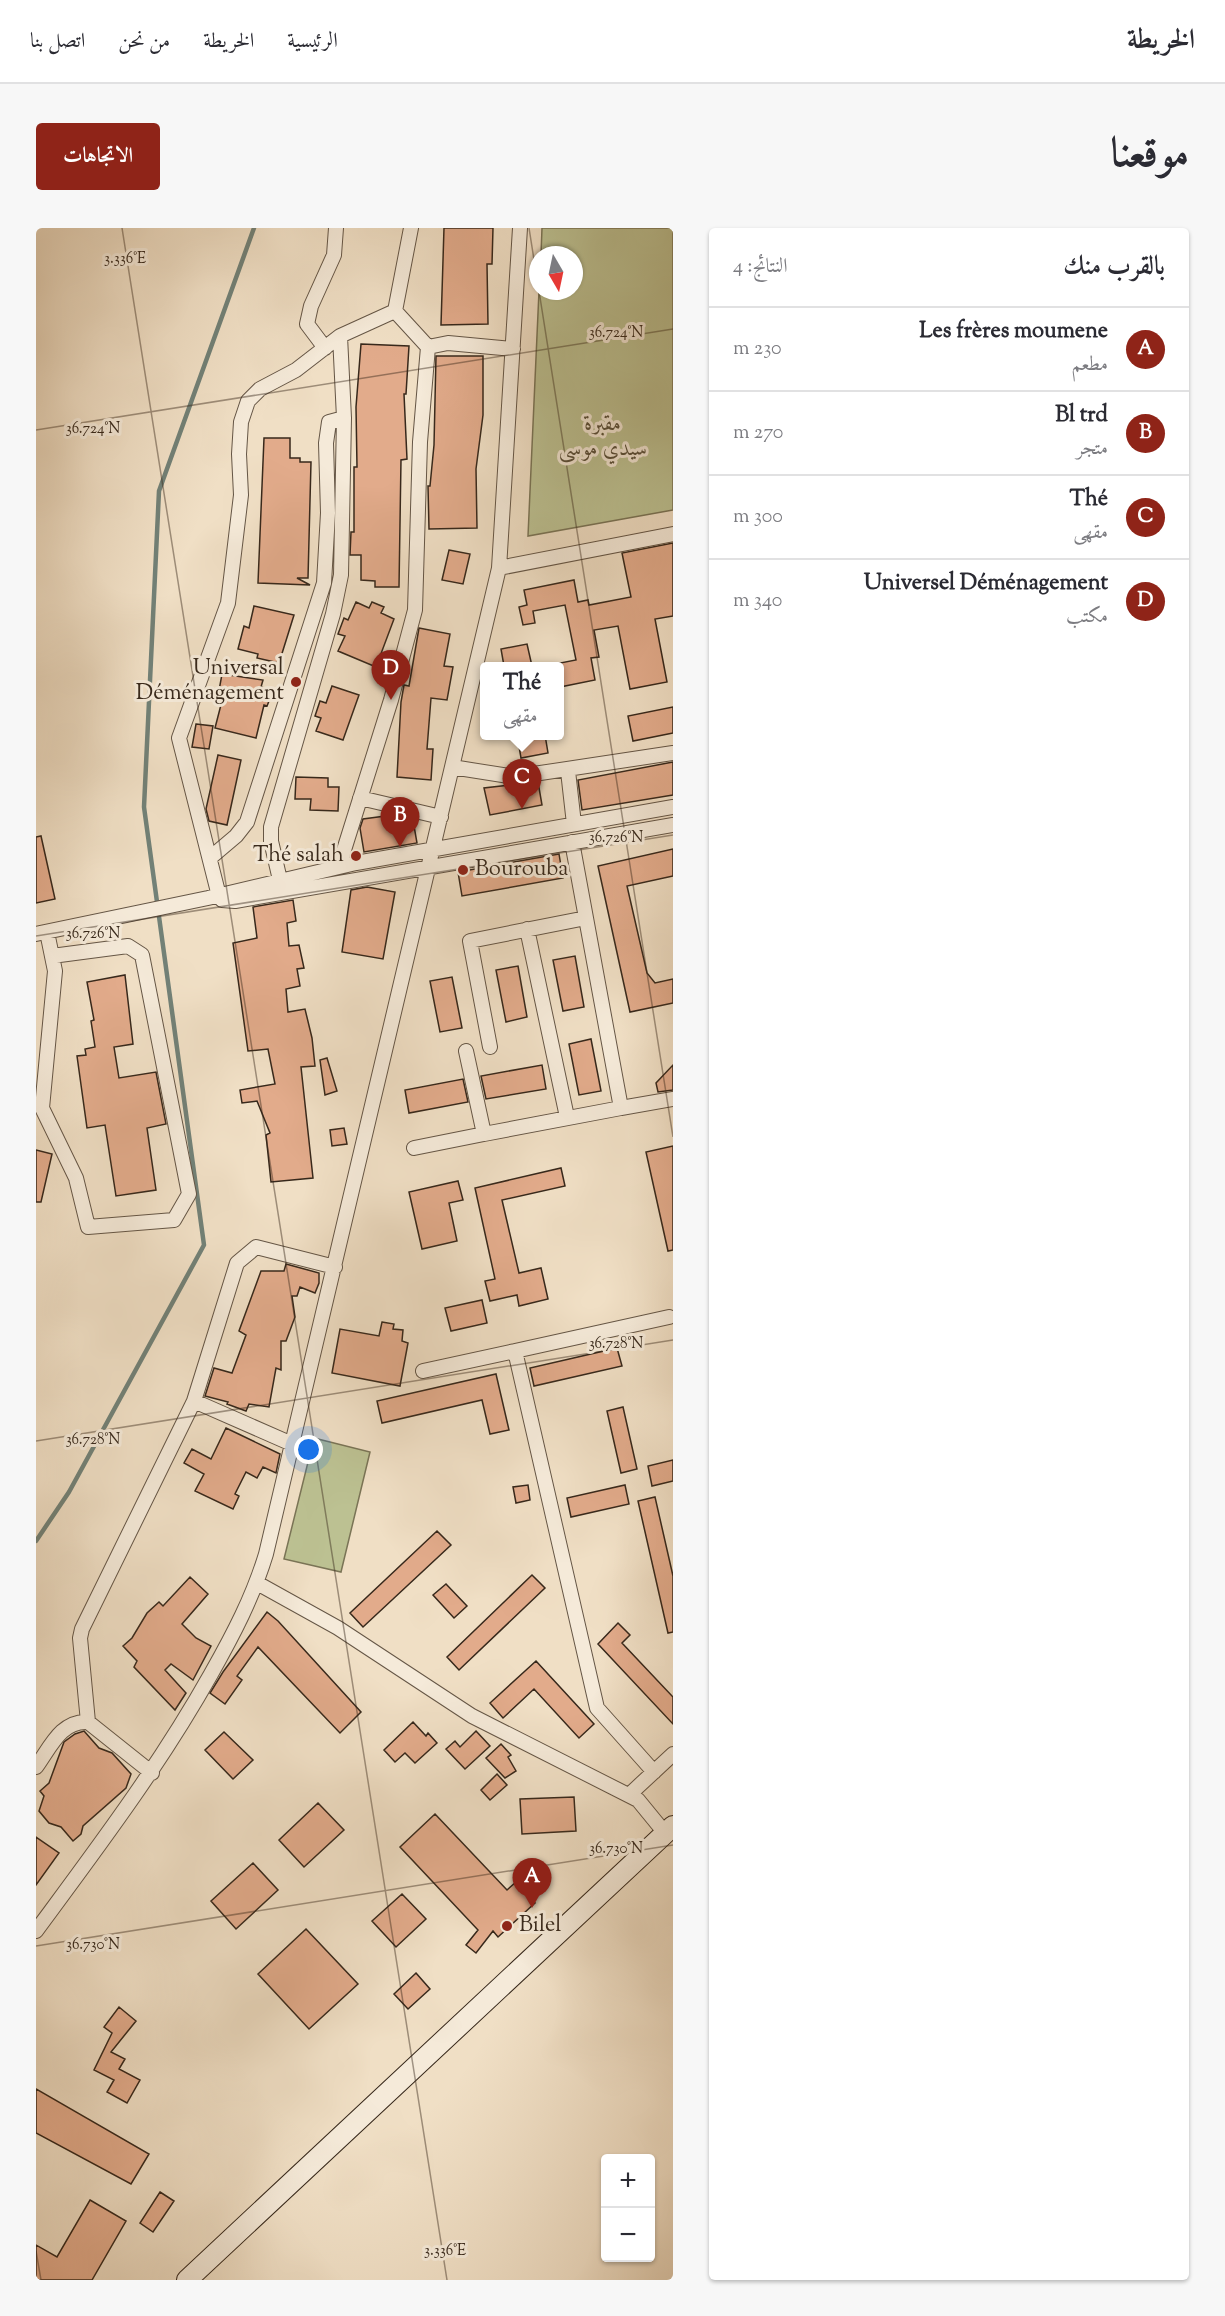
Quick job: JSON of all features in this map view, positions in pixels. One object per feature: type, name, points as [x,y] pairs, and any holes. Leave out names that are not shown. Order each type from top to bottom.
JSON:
[{"type":"street","points":[[325,348],[307,324],[310,306],[334,255],[336,228]]},
{"type":"street","points":[[395,311],[411,228]]},
{"type":"street","points":[[36,1930],[152,1773],[223,1653],[257,1583],[335,1267],[499,568],[520,228]]},
{"type":"street","points":[[214,897],[210,858],[179,738],[228,603],[241,495],[239,454],[241,422],[248,401],[260,389],[282,379],[340,336],[395,311]]},
{"type":"street","points":[[339,866],[391,700],[415,610],[420,442],[428,347],[395,311]]},
{"type":"street","points":[[280,880],[271,841],[271,827],[333,614],[341,576],[344,418],[340,336]]},
{"type":"street","points":[[428,347],[448,343],[513,349]]},
{"type":"street","points":[[210,858],[236,836],[247,822],[318,605],[324,583],[328,513],[326,443],[329,422],[344,418]]},
{"type":"street","points":[[499,568],[673,534]]},
{"type":"street","points":[[452,767],[509,776],[568,771],[673,753]]},
{"type":"street","points":[[568,771],[574,824]]},
{"type":"street","points":[[360,798],[441,817]]},
{"type":"street","points":[[52,957],[128,946],[142,955],[189,1194],[174,1220],[88,1227],[76,1178],[42,1108],[55,971],[42,933],[214,897],[339,866],[435,847],[673,807]]},
{"type":"street","points":[[214,897],[235,901],[673,825]]},
{"type":"street","points":[[572,842],[621,1108]]},
{"type":"street","points":[[490,1047],[470,941],[586,918]]},
{"type":"street","points":[[527,929],[567,1117]]},
{"type":"street","points":[[466,1051],[484,1134]]},
{"type":"street","points":[[414,1148],[567,1117],[673,1099]]},
{"type":"street","points":[[88,1722],[80,1638],[82,1629],[194,1401],[237,1263],[246,1252],[256,1247],[335,1267]]},
{"type":"street","points":[[423,1371],[669,1317]]},
{"type":"street","points":[[515,1351],[597,1708],[654,1772]]},
{"type":"street","points":[[194,1401],[292,1444]]},
{"type":"street","points":[[187,2280],[669,1829],[638,1800],[472,1716],[348,1634],[257,1583]]},
{"type":"street","points":[[36,1767],[40,1754],[64,1728],[75,1721],[88,1722],[152,1773]]},
{"type":"street","points":[[629,1795],[673,1754]]},
{"type":"green space","name":"مقبرة سيدي موسى","points":[[542,228],[673,228],[673,510],[528,536],[539,300],[583,300],[583,246],[541,246]]},
{"type":"green space","points":[[314,1438],[370,1452],[341,1572],[284,1559]]},
{"type":"building","points":[[444,228],[493,228],[492,264],[487,264],[488,324],[441,325]]},
{"type":"building","points":[[361,344],[409,346],[406,394],[404,394],[407,459],[401,460],[399,587],[375,587],[375,581],[361,580],[361,555],[350,555],[351,532],[354,532],[354,467],[357,467],[356,407]]},
{"type":"building","points":[[436,356],[483,356],[483,415],[476,469],[477,528],[429,529],[428,486],[430,486],[434,445]]},
{"type":"building","points":[[264,438],[290,438],[290,458],[300,458],[300,462],[311,462],[308,578],[297,578],[310,585],[258,583]]},
{"type":"building","points":[[673,543],[673,616],[655,619],[667,682],[630,689],[618,626],[594,630],[599,657],[591,658],[595,680],[564,686],[564,662],[576,660],[565,605],[533,611],[535,623],[523,625],[519,607],[527,605],[524,590],[574,580],[578,602],[588,600],[589,605],[631,597],[622,553]]},
{"type":"building","points":[[449,550],[470,554],[463,584],[442,580]]},
{"type":"building","points":[[356,602],[369,608],[372,602],[384,607],[381,613],[394,619],[376,667],[338,651],[345,636],[338,634],[344,618],[348,620]]},
{"type":"building","points":[[254,606],[294,615],[279,663],[257,658],[258,654],[238,649],[244,626],[249,628]]},
{"type":"building","points":[[419,628],[450,634],[444,666],[453,667],[447,700],[431,698],[427,749],[433,749],[431,780],[397,777],[401,702],[404,685],[409,686]]},
{"type":"building","points":[[527,644],[531,662],[503,662],[501,649]]},
{"type":"building","points":[[222,674],[263,680],[261,687],[273,691],[267,706],[264,705],[256,738],[215,728],[223,697],[218,696]]},
{"type":"building","points":[[332,686],[359,695],[343,740],[316,731],[321,718],[315,716],[320,701],[326,703]]},
{"type":"building","points":[[673,707],[673,733],[633,741],[628,716]]},
{"type":"building","points":[[196,724],[213,726],[209,749],[192,747]]},
{"type":"building","points":[[518,740],[546,740],[548,753],[521,758]]},
{"type":"building","points":[[218,755],[241,760],[227,825],[209,821],[206,809]]},
{"type":"building","points":[[673,762],[673,795],[582,810],[578,780]]},
{"type":"building","points":[[296,777],[328,778],[328,787],[339,787],[338,811],[310,810],[311,799],[295,799]]},
{"type":"building","points":[[538,782],[542,805],[490,815],[484,788]]},
{"type":"building","points":[[393,815],[413,820],[417,843],[364,852],[360,828],[363,819]]},
{"type":"building","points":[[41,836],[55,899],[36,903],[36,837]]},
{"type":"building","points":[[673,849],[673,876],[627,886],[647,973],[655,983],[673,979],[673,1003],[630,1012],[598,866]]},
{"type":"building","points":[[559,854],[563,878],[462,896],[458,872]]},
{"type":"building","points":[[367,887],[395,892],[383,959],[342,952],[351,890]]},
{"type":"building","points":[[293,900],[296,921],[287,923],[289,946],[299,945],[304,968],[297,969],[300,986],[286,989],[288,1012],[305,1009],[312,1038],[315,1066],[301,1067],[313,1178],[271,1182],[266,1135],[270,1133],[257,1101],[242,1103],[240,1090],[275,1084],[268,1049],[248,1051],[233,943],[257,938],[253,907]]},
{"type":"building","points":[[575,956],[584,1007],[563,1011],[553,960]]},
{"type":"building","points":[[518,966],[527,1017],[506,1022],[496,970]]},
{"type":"building","points":[[125,975],[133,1044],[114,1047],[119,1078],[156,1072],[166,1124],[147,1128],[156,1190],[116,1196],[105,1125],[87,1128],[77,1056],[86,1055],[85,1049],[95,1047],[91,1021],[94,1020],[87,982]]},
{"type":"building","points":[[452,977],[462,1028],[440,1032],[430,981]]},
{"type":"building","points":[[591,1039],[601,1091],[579,1095],[569,1044]]},
{"type":"building","points":[[327,1058],[337,1091],[325,1095],[320,1060]]},
{"type":"building","points":[[542,1065],[546,1089],[486,1099],[481,1076]]},
{"type":"building","points":[[673,1065],[673,1090],[658,1092],[656,1083]]},
{"type":"building","points":[[463,1079],[468,1102],[409,1113],[405,1090]]},
{"type":"building","points":[[344,1128],[347,1144],[332,1146],[330,1130]]},
{"type":"building","points":[[673,1146],[673,1250],[668,1251],[646,1152]]},
{"type":"building","points":[[36,1150],[52,1154],[41,1202],[36,1202]]},
{"type":"building","points":[[561,1168],[565,1186],[502,1200],[519,1273],[541,1268],[548,1299],[519,1306],[517,1295],[490,1301],[485,1281],[495,1279],[475,1188]]},
{"type":"building","points":[[458,1181],[463,1200],[449,1203],[457,1241],[422,1249],[409,1192]]},
{"type":"building","points":[[286,1264],[319,1273],[319,1283],[315,1293],[300,1287],[297,1296],[292,1296],[295,1317],[286,1341],[281,1341],[281,1370],[276,1368],[269,1407],[249,1404],[246,1411],[227,1404],[228,1402],[205,1396],[214,1368],[232,1373],[246,1335],[239,1331],[261,1271],[284,1271]]},
{"type":"building","points":[[482,1300],[487,1323],[451,1331],[445,1308]]},
{"type":"building","points":[[382,1322],[394,1324],[393,1329],[403,1330],[402,1341],[408,1343],[400,1386],[332,1373],[340,1329],[379,1336]]},
{"type":"building","points":[[617,1348],[622,1366],[534,1386],[530,1368]]},
{"type":"building","points":[[496,1374],[509,1430],[490,1434],[482,1400],[382,1423],[377,1401]]},
{"type":"building","points":[[623,1407],[637,1469],[621,1473],[607,1411]]},
{"type":"building","points":[[226,1428],[280,1454],[276,1473],[263,1467],[257,1478],[246,1472],[235,1494],[239,1496],[233,1509],[195,1491],[204,1474],[184,1463],[192,1449],[211,1459]]},
{"type":"building","points":[[673,1460],[673,1481],[652,1486],[648,1466]]},
{"type":"building","points":[[528,1485],[530,1500],[516,1503],[513,1487]]},
{"type":"building","points":[[625,1485],[629,1504],[571,1517],[567,1498]]},
{"type":"building","points":[[655,1497],[673,1576],[673,1632],[668,1633],[638,1501]]},
{"type":"building","points":[[437,1531],[451,1545],[363,1627],[350,1613]]},
{"type":"building","points":[[532,1575],[545,1588],[459,1670],[447,1657]]},
{"type":"building","points":[[190,1577],[208,1594],[182,1624],[196,1638],[211,1646],[193,1680],[171,1664],[165,1670],[186,1693],[175,1710],[134,1667],[137,1661],[123,1646],[132,1638],[147,1613],[159,1602],[163,1606]]},
{"type":"building","points":[[446,1584],[467,1606],[454,1618],[433,1595]]},
{"type":"building","points":[[267,1612],[278,1621],[361,1712],[340,1733],[258,1647],[237,1676],[242,1680],[225,1704],[210,1693]]},
{"type":"building","points":[[618,1623],[630,1635],[622,1643],[673,1697],[673,1724],[598,1644]]},
{"type":"building","points":[[536,1661],[594,1724],[579,1738],[534,1689],[503,1718],[490,1703]]},
{"type":"building","points":[[413,1722],[426,1736],[428,1733],[437,1743],[415,1763],[405,1753],[395,1762],[384,1750]]},
{"type":"building","points":[[84,1731],[99,1748],[112,1753],[131,1774],[126,1788],[83,1826],[81,1834],[73,1841],[61,1827],[49,1823],[39,1811],[44,1796],[40,1791],[49,1783],[64,1742]]},
{"type":"building","points":[[476,1731],[490,1746],[465,1769],[446,1749],[455,1741],[460,1747]]},
{"type":"building","points":[[224,1732],[253,1760],[233,1779],[205,1750]]},
{"type":"building","points":[[501,1744],[511,1755],[508,1757],[516,1771],[505,1778],[486,1758]]},
{"type":"building","points":[[497,1774],[507,1785],[490,1800],[481,1790]]},
{"type":"building","points":[[574,1797],[576,1831],[522,1834],[520,1799]]},
{"type":"building","points":[[318,1803],[344,1830],[304,1867],[279,1840]]},
{"type":"building","points":[[435,1814],[507,1890],[516,1882],[535,1903],[498,1937],[493,1931],[476,1953],[466,1945],[478,1930],[400,1847]]},
{"type":"building","points":[[36,1837],[59,1853],[36,1885]]},
{"type":"building","points":[[253,1863],[278,1890],[236,1929],[211,1901]]},
{"type":"building","points":[[402,1894],[426,1919],[396,1947],[372,1921]]},
{"type":"building","points":[[306,1929],[358,1984],[309,2029],[258,1974]]},
{"type":"building","points":[[416,1973],[430,1989],[408,2009],[394,1994]]},
{"type":"building","points":[[119,2007],[136,2021],[111,2052],[125,2059],[119,2069],[140,2080],[127,2103],[107,2092],[114,2080],[94,2070],[112,2033],[104,2027]]},
{"type":"building","points":[[36,2089],[149,2154],[131,2184],[36,2133]]},
{"type":"building","points":[[160,2192],[174,2201],[153,2232],[140,2223]]},
{"type":"building","points":[[90,2200],[126,2221],[92,2280],[36,2280],[36,2245],[57,2257]]},
{"type":"waterway","points":[[36,1541],[69,1492],[204,1245],[144,807],[159,491],[254,228]]},
{"type":"place","name":"Universal Déménagement","points":[[296,682]]},
{"type":"place","name":"Universel Déménagement","points":[[391,700]]},
{"type":"place","name":"Thé","points":[[522,809]]},
{"type":"place","name":"Bl trd","points":[[400,847]]},
{"type":"place","name":"Thé salah","points":[[356,856]]},
{"type":"place","name":"Bourouba","points":[[463,870]]},
{"type":"place","name":"Les frères moumene","points":[[532,1908]]},
{"type":"place","name":"Bilel","points":[[507,1926]]}]
